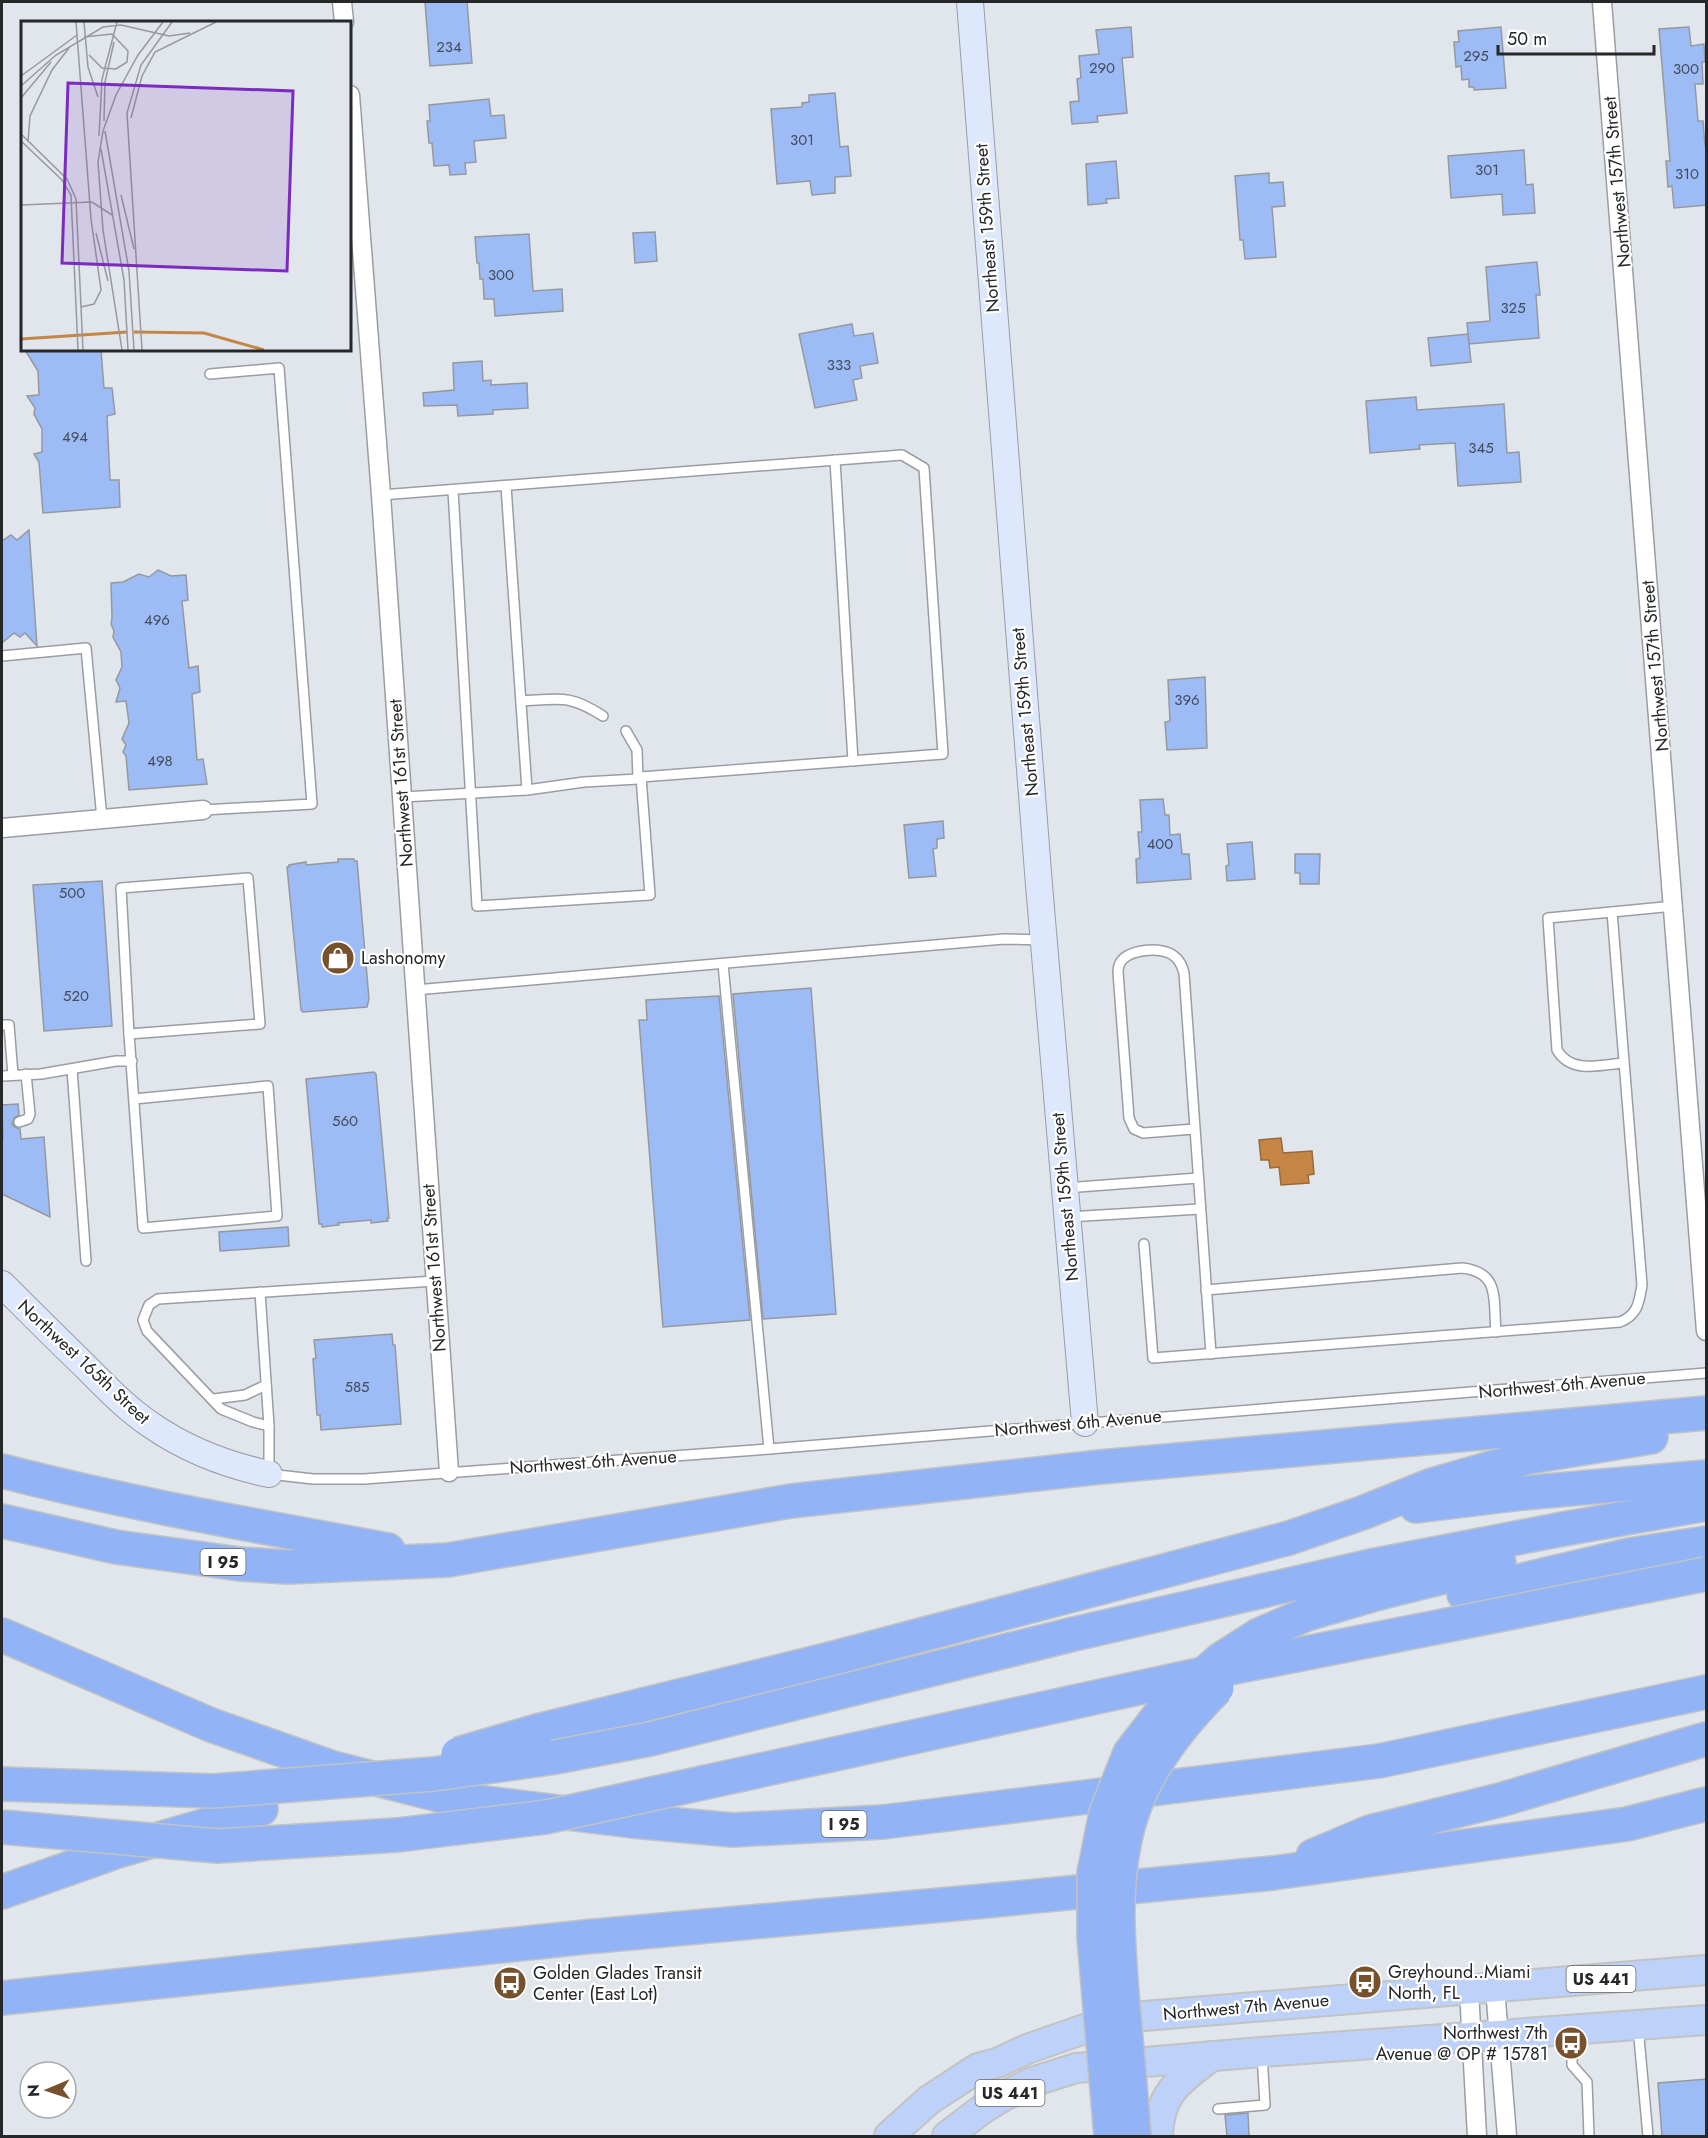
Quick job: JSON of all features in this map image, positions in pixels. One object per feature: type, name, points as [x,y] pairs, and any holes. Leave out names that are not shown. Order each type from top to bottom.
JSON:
[{"type":"highway","name":"I 95","points":[[2,1521],[116,1547],[240,1564],[287,1567],[448,1560],[791,1500],[1100,1467],[1707,1413]]},
{"type":"highway","points":[[2,1892],[118,1851],[537,1731],[830,1659],[1289,1538],[1362,1513],[1432,1485],[1529,1457],[1644,1438],[1707,1431]]},
{"type":"highway","points":[[2,1471],[71,1489],[225,1521],[448,1560]]},
{"type":"highway","points":[[1362,1513],[1523,1493],[1707,1477]]},
{"type":"highway","points":[[1111,2136],[1094,1938],[1094,1873],[1106,1813],[1130,1753],[1164,1709],[1220,1660],[1249,1641],[1307,1614],[1377,1591],[1707,1507]]},
{"type":"highway","points":[[2,1785],[213,1791],[434,1773],[550,1758],[650,1739],[1074,1634],[1707,1543]]},
{"type":"highway","points":[[2,1827],[217,1846],[397,1835],[546,1817],[1219,1671],[1707,1574]]},
{"type":"highway","points":[[1134,2136],[1118,1945],[1118,1874],[1130,1819],[1153,1767],[1189,1716],[1271,1642],[1377,1591]]},
{"type":"highway","name":"I 95","points":[[2,1635],[212,1725],[333,1768],[443,1796],[485,1803],[633,1821],[733,1830],[883,1822],[1379,1761],[1707,1692]]},
{"type":"highway","points":[[1273,1873],[1370,1832],[1500,1800],[1707,1739]]},
{"type":"highway","points":[[2,1998],[585,1937],[1273,1873],[1627,1824],[1707,1804]]},
{"type":"main road","name":"Northwest 7th Avenue","points":[[889,2136],[929,2100],[978,2068],[997,2063],[1090,2027],[1132,2017],[1707,1970]]},
{"type":"main road","name":"US 441","points":[[950,2135],[984,2108],[1032,2082],[1065,2071],[1095,2065],[1707,2020]]},
{"type":"main road","points":[[950,2135],[952,2117],[957,2105],[966,2094],[1046,2054],[1050,2041]]},
{"type":"main road","points":[[1158,2136],[1163,2104],[1171,2090],[1212,2056]]},
{"type":"street","points":[[342,2],[344,21]]},
{"type":"street","name":"Northeast 159th Street","points":[[970,2],[1066,1218],[1085,1423]]},
{"type":"street","name":"Northwest 157th Street","points":[[1602,2],[1695,1147],[1707,1331]]},
{"type":"street","name":"Northwest 161st Street","points":[[351,108],[403,797],[449,1472]]},
{"type":"street","points":[[2,828],[203,810]]},
{"type":"street","name":"Northwest 165th Street","points":[[2,1284],[109,1390],[151,1425],[195,1450],[228,1463],[268,1474]]},
{"type":"street","points":[[1477,2136],[1485,2036],[1482,1989]]},
{"type":"street","points":[[1482,1989],[1485,2036],[1507,2136]]},
{"type":"lane","points":[[203,810],[312,804],[279,368],[210,374]]},
{"type":"lane","points":[[381,495],[902,455],[924,468],[943,754],[641,777],[650,895],[477,906],[453,490]]},
{"type":"lane","points":[[835,460],[853,761]]},
{"type":"lane","points":[[506,486],[526,789]]},
{"type":"lane","points":[[2,656],[86,648],[102,819]]},
{"type":"lane","points":[[521,701],[568,698],[584,704],[603,716]]},
{"type":"lane","points":[[403,797],[638,779],[637,750],[626,732]]},
{"type":"lane","points":[[129,1034],[260,1024],[248,878],[121,888],[129,1034],[143,1228],[277,1216],[268,1086],[134,1099]]},
{"type":"lane","points":[[1623,1063],[1574,1065],[1560,1055],[1556,1044],[1548,918],[1674,906]]},
{"type":"lane","points":[[1144,1244],[1153,1358],[1620,1322],[1630,1318],[1635,1311],[1642,1285],[1612,912]]},
{"type":"lane","points":[[415,990],[1004,939],[1044,940]]},
{"type":"lane","points":[[1194,1129],[1143,1133],[1134,1129],[1129,1118],[1126,1103],[1118,972],[1119,964],[1135,953],[1152,950],[1168,952],[1181,963],[1184,973],[1211,1354]]},
{"type":"lane","points":[[723,964],[769,1449]]},
{"type":"lane","points":[[2,1025],[9,1024],[13,1075]]},
{"type":"lane","points":[[2,1076],[72,1069],[116,1061],[132,1061]]},
{"type":"lane","points":[[72,1069],[86,1261]]},
{"type":"lane","points":[[20,1122],[28,1119],[30,1114],[26,1074]]},
{"type":"lane","points":[[1064,1188],[1197,1178]]},
{"type":"lane","points":[[1066,1218],[1200,1209]]},
{"type":"lane","points":[[1206,1290],[1462,1268],[1473,1269],[1483,1273],[1490,1280],[1496,1332]]},
{"type":"lane","points":[[269,1426],[221,1409],[214,1399],[150,1336],[144,1326],[148,1305],[158,1299],[435,1281]]},
{"type":"lane","points":[[260,1292],[269,1426],[268,1474]]},
{"type":"lane","name":"Northwest 6th Avenue","points":[[449,1472],[769,1449],[1707,1373]]},
{"type":"lane","points":[[214,1399],[245,1395],[266,1385]]},
{"type":"lane","name":"Northwest 165th Street","points":[[268,1474],[330,1480],[449,1472]]},
{"type":"lane","points":[[1638,2025],[1648,2136]]},
{"type":"lane","points":[[1572,2029],[1572,2065],[1587,2082],[1589,2136]]},
{"type":"lane","points":[[1218,2109],[1265,2105],[1261,2052]]},
{"type":"shaded area","points":[[1281,1138],[1283,1153],[1312,1151],[1314,1174],[1308,1175],[1309,1183],[1281,1185],[1279,1167],[1270,1168],[1269,1160],[1261,1160],[1259,1140]]},
{"type":"building","points":[[425,2],[467,2],[472,63],[430,66]]},
{"type":"building","points":[[1131,27],[1133,57],[1122,58],[1127,113],[1097,116],[1098,122],[1072,124],[1070,102],[1079,101],[1077,79],[1081,78],[1079,56],[1099,54],[1096,30]]},
{"type":"building","points":[[1501,27],[1506,88],[1474,90],[1474,87],[1469,87],[1469,79],[1462,80],[1461,66],[1456,67],[1454,42],[1459,42],[1458,31]]},
{"type":"building","points":[[1689,27],[1691,46],[1704,44],[1703,84],[1695,84],[1698,121],[1703,121],[1705,146],[1707,146],[1707,205],[1674,208],[1672,186],[1668,187],[1666,161],[1670,161],[1659,29]]},
{"type":"building","points":[[835,93],[840,147],[848,146],[851,176],[835,177],[835,193],[812,195],[810,181],[777,184],[771,109],[802,107],[802,103],[809,102],[809,95]]},
{"type":"building","points":[[489,99],[491,116],[504,115],[506,138],[474,141],[476,162],[465,163],[466,174],[450,175],[449,165],[434,166],[427,121],[430,121],[429,105]]},
{"type":"building","points":[[1524,150],[1526,185],[1533,184],[1535,213],[1503,215],[1502,194],[1451,198],[1448,156]]},
{"type":"building","points":[[1116,161],[1119,198],[1106,199],[1107,203],[1088,205],[1086,164]]},
{"type":"building","points":[[1269,173],[1269,183],[1283,182],[1285,206],[1272,207],[1276,257],[1245,259],[1243,240],[1240,240],[1235,176]]},
{"type":"building","points":[[655,232],[657,261],[635,263],[633,233]]},
{"type":"building","points":[[529,234],[533,291],[562,289],[563,311],[495,316],[494,299],[484,299],[483,279],[480,279],[475,237]]},
{"type":"building","points":[[1537,262],[1540,295],[1536,295],[1539,338],[1469,344],[1467,323],[1490,321],[1486,267]]},
{"type":"building","points":[[852,324],[854,336],[873,333],[878,363],[860,366],[862,378],[853,380],[857,400],[815,408],[799,334]]},
{"type":"building","points":[[1468,334],[1471,362],[1431,366],[1428,338]]},
{"type":"building","points":[[26,351],[101,351],[104,388],[112,388],[115,414],[107,416],[110,480],[119,480],[120,507],[43,513],[39,462],[34,454],[42,452],[42,429],[34,414],[35,408],[27,396],[39,395],[38,371]]},
{"type":"building","points":[[482,361],[483,381],[491,380],[491,385],[527,383],[528,408],[493,410],[493,414],[458,416],[457,405],[424,406],[423,393],[454,390],[453,363]]},
{"type":"building","points":[[1416,397],[1417,410],[1504,404],[1507,453],[1519,452],[1521,482],[1458,486],[1455,443],[1419,445],[1420,449],[1370,453],[1366,401]]},
{"type":"building","points":[[29,530],[37,646],[25,633],[20,637],[14,633],[2,643],[2,541],[11,535],[17,540]]},
{"type":"building","points":[[158,570],[171,576],[186,575],[188,600],[182,601],[189,668],[198,666],[200,692],[192,694],[197,760],[203,759],[207,784],[129,790],[126,756],[123,752],[126,745],[122,739],[129,723],[126,701],[116,702],[120,688],[116,680],[122,667],[121,652],[113,637],[114,631],[111,624],[111,583],[123,582],[139,574],[149,577]]},
{"type":"building","points":[[1205,677],[1207,748],[1167,750],[1165,722],[1170,721],[1168,680]]},
{"type":"building","points":[[1163,799],[1165,815],[1169,815],[1170,835],[1180,834],[1182,854],[1189,854],[1191,879],[1137,883],[1136,859],[1140,858],[1138,832],[1142,832],[1140,800]]},
{"type":"building","points":[[943,821],[944,838],[937,839],[937,848],[933,849],[936,876],[909,878],[904,825]]},
{"type":"building","points":[[1252,842],[1255,879],[1227,881],[1226,866],[1229,865],[1227,844]]},
{"type":"building","points":[[1295,854],[1320,854],[1319,884],[1300,884],[1300,873],[1295,873]]},
{"type":"building","points":[[338,859],[357,861],[369,999],[367,1007],[303,1012],[287,867],[306,862],[306,865],[338,862]]},
{"type":"building","points":[[102,881],[112,1026],[44,1031],[33,885]]},
{"type":"building","points":[[811,988],[836,1314],[763,1319],[733,994]]},
{"type":"building","points":[[719,996],[750,1320],[663,1327],[639,1020],[647,1020],[646,1000]]},
{"type":"building","points":[[374,1072],[376,1074],[388,1221],[338,1223],[339,1225],[322,1227],[322,1224],[319,1224],[306,1079]]},
{"type":"building","points":[[18,1104],[19,1115],[14,1118],[12,1124],[20,1129],[21,1139],[44,1137],[50,1217],[2,1194],[2,1105]]},
{"type":"building","points":[[288,1227],[289,1246],[220,1251],[219,1232]]},
{"type":"building","points":[[392,1334],[393,1345],[395,1345],[401,1424],[321,1430],[320,1415],[317,1415],[314,1340]]},
{"type":"building","points":[[1707,2079],[1707,2136],[1662,2136],[1658,2083]]},
{"type":"building","points":[[1248,2113],[1249,2136],[1227,2136],[1225,2115]]},
{"type":"place","name":"Lashonomy","points":[[338,958]]},
{"type":"place","name":"Greyhound..Miami North, FL","points":[[1365,1982]]},
{"type":"place","name":"Golden Glades Transit Center (East Lot)","points":[[510,1983]]},
{"type":"place","name":"Northwest 7th Avenue @ OP # 15781","points":[[1571,2043]]}]
